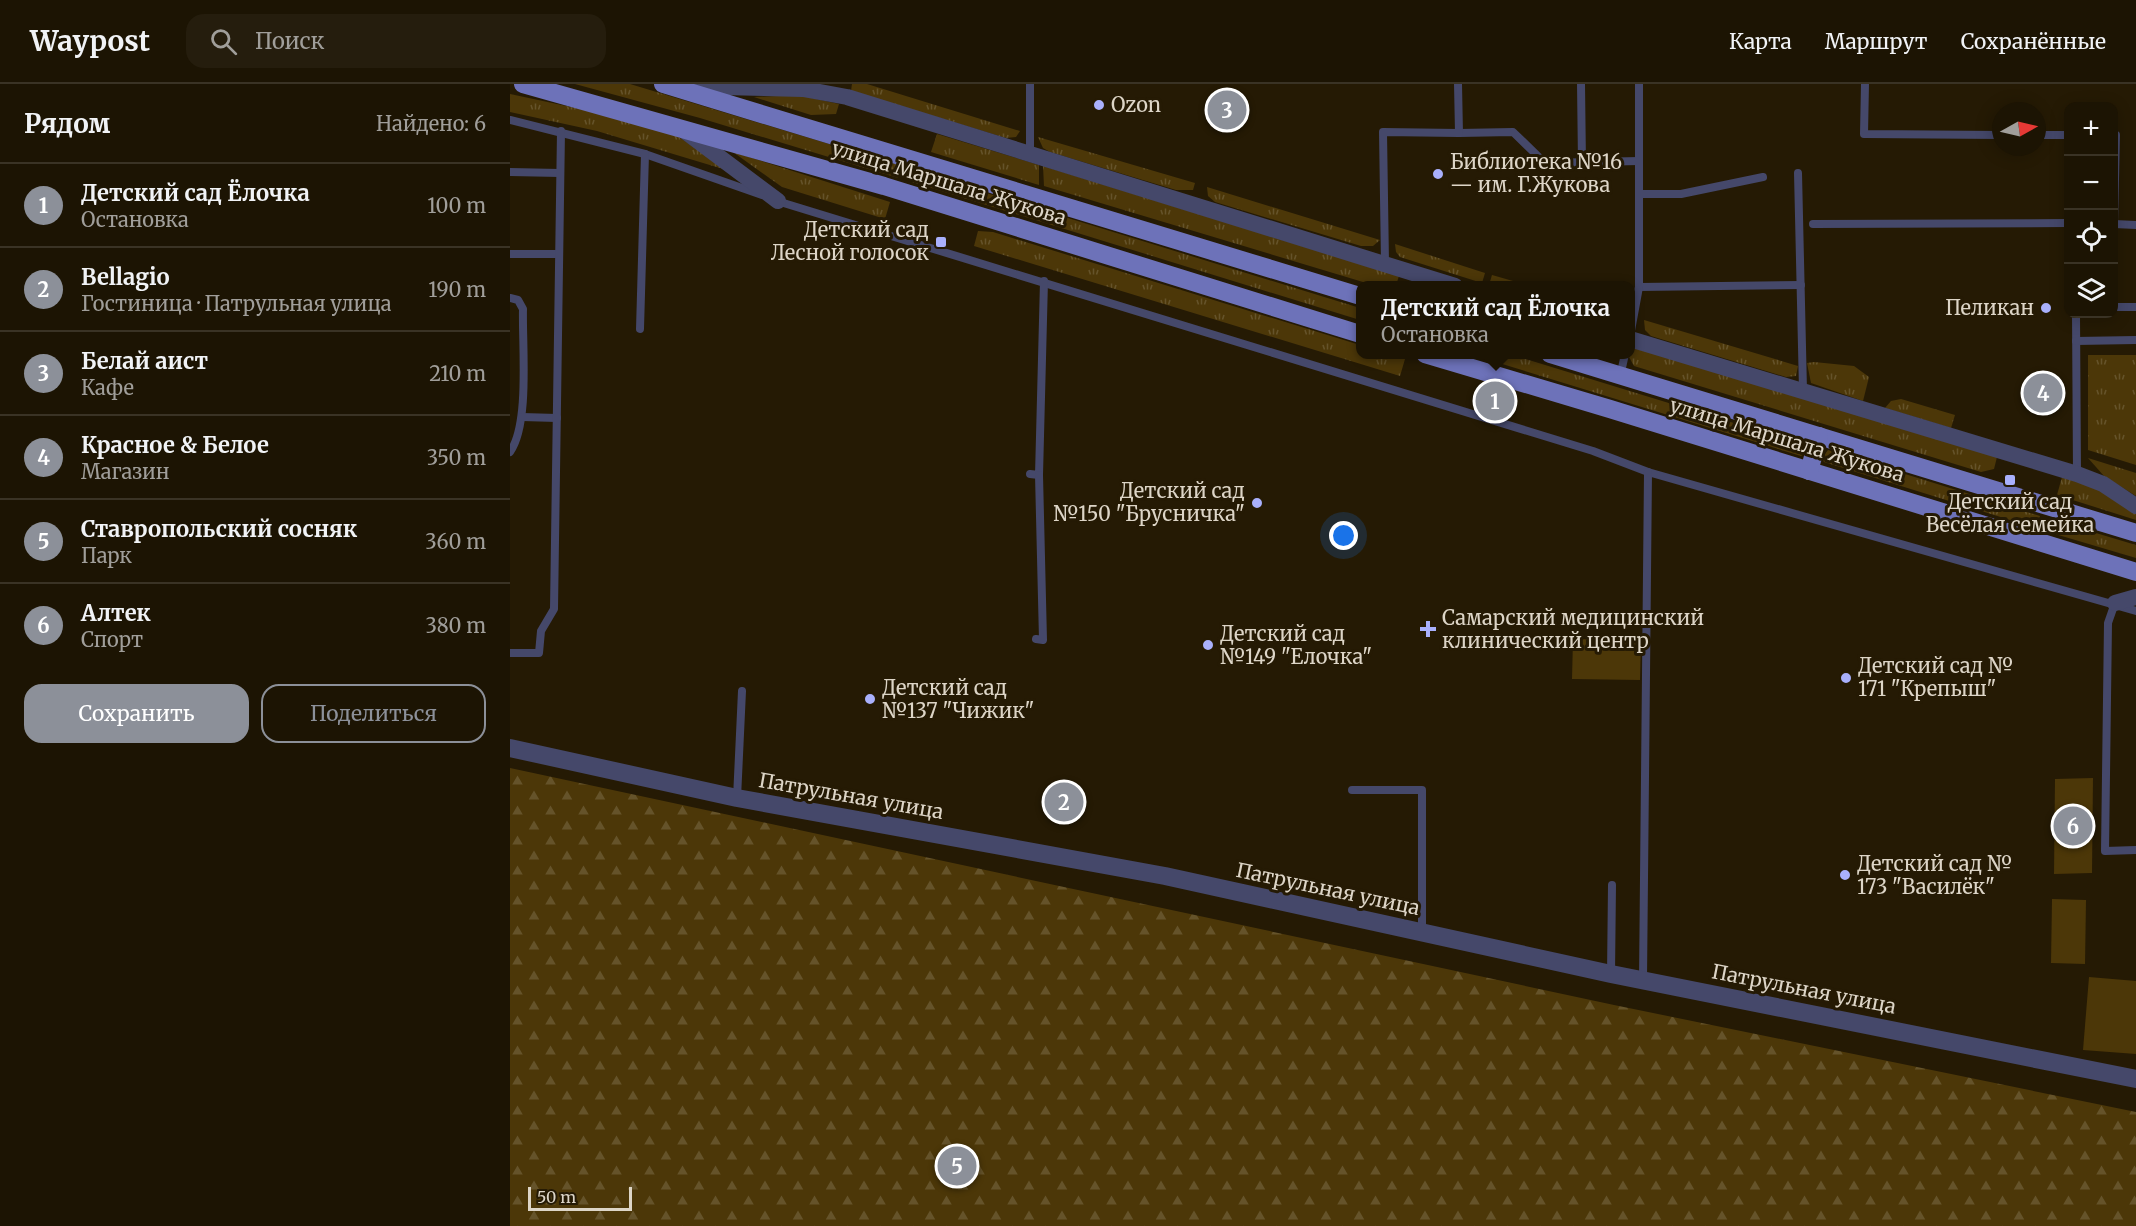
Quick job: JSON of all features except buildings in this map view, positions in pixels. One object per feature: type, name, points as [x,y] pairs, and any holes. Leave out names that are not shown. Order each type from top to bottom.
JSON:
[{"type":"main road","name":"улица Маршала Жукова","points":[[523,84],[884,186],[1356,333]]},
{"type":"main road","name":"улица Маршала Жукова","points":[[665,85],[1356,295]]},
{"type":"main road","name":"улица Маршала Жукова","points":[[1441,359],[2136,572]]},
{"type":"main road","name":"улица Маршала Жукова","points":[[1566,359],[2136,533]]},
{"type":"main road","points":[[1809,471],[1819,436]]},
{"type":"street","points":[[665,85],[779,87],[821,91],[847,97],[1442,281]]},
{"type":"street","points":[[678,126],[778,201]]},
{"type":"street","points":[[1635,340],[2077,474],[2103,484],[2136,506]]},
{"type":"street","points":[[2115,603],[2136,597]]},
{"type":"street","name":"Патрульная улица","points":[[510,748],[737,798],[1165,876],[1611,974],[2136,1079]]},
{"type":"lane","points":[[1030,84],[1030,154]]},
{"type":"lane","points":[[1458,84],[1459,133]]},
{"type":"lane","points":[[1581,84],[1582,163]]},
{"type":"lane","points":[[1635,310],[1639,287],[1639,84]]},
{"type":"lane","points":[[1865,84],[1864,134],[1992,135]]},
{"type":"lane","points":[[510,120],[645,154],[778,201],[1593,451],[1648,472],[2115,603],[2136,611]]},
{"type":"lane","points":[[510,652],[539,653],[541,631],[554,609],[561,131]]},
{"type":"lane","points":[[1385,264],[1383,132],[1513,132],[1545,163],[1639,161]]},
{"type":"lane","points":[[2046,135],[2064,135]]},
{"type":"lane","points":[[640,329],[645,154]]},
{"type":"lane","points":[[2114,210],[2116,156]]},
{"type":"lane","points":[[510,171],[560,173]]},
{"type":"lane","points":[[1798,173],[1803,390]]},
{"type":"lane","points":[[1639,194],[1681,194],[1763,177]]},
{"type":"lane","points":[[1813,224],[2064,223]]},
{"type":"lane","points":[[2118,224],[2136,225]]},
{"type":"lane","points":[[510,254],[559,254]]},
{"type":"lane","points":[[1036,639],[1043,640],[1034,474],[1044,281]]},
{"type":"lane","points":[[1639,287],[1801,285]]},
{"type":"lane","points":[[510,298],[518,300],[523,309],[522,417],[518,441],[510,452]]},
{"type":"lane","points":[[2118,307],[2136,307]]},
{"type":"lane","points":[[2076,318],[2077,474]]},
{"type":"lane","points":[[2076,341],[2136,340]]},
{"type":"lane","points":[[1620,376],[1624,359]]},
{"type":"lane","points":[[522,417],[557,418]]},
{"type":"lane","points":[[1643,980],[1648,472]]},
{"type":"lane","points":[[2115,603],[2108,623],[2105,851],[2136,850]]},
{"type":"lane","points":[[737,798],[742,690]]},
{"type":"lane","points":[[1352,789],[1422,790],[1422,932]]},
{"type":"lane","points":[[1611,974],[1612,885]]},
{"type":"green space","points":[[575,84],[630,84],[902,166],[898,178],[700,118]]},
{"type":"green space","points":[[852,84],[867,84],[1020,131],[1016,137],[1006,138],[851,91]]},
{"type":"green space","points":[[510,94],[604,114],[677,136],[733,172],[597,131],[510,112]]},
{"type":"green space","points":[[798,95],[839,104],[836,114],[811,115],[754,97]]},
{"type":"green space","points":[[937,134],[1039,165],[1039,185],[931,152]]},
{"type":"green space","points":[[1038,137],[1195,183],[1193,190],[1176,190],[1050,152],[1043,148]]},
{"type":"green space","points":[[733,152],[890,202],[885,219],[782,187]]},
{"type":"green space","points":[[1043,166],[1399,276],[1397,281],[1360,281],[1044,186]]},
{"type":"green space","points":[[915,171],[1356,307],[1356,319],[912,182]]},
{"type":"green space","points":[[1207,187],[1380,240],[1373,246],[1361,246],[1215,202],[1208,196]]},
{"type":"green space","points":[[978,231],[993,232],[1356,344],[1356,359],[1405,359],[1400,376],[974,246]]},
{"type":"green space","points":[[1395,244],[1485,273],[1483,281],[1476,281],[1400,257],[1396,252]]},
{"type":"green space","points":[[1492,275],[1513,281],[1490,281]]},
{"type":"green space","points":[[1644,320],[1798,366],[1796,376],[1786,377],[1651,336],[1645,330]]},
{"type":"green space","points":[[1635,348],[1997,457],[1994,469],[1981,472],[1634,366],[1630,359],[1635,359]]},
{"type":"green space","points":[[2088,355],[2136,355],[2136,465],[2088,450]]},
{"type":"green space","points":[[1486,359],[1526,359],[1805,445],[1806,452],[1801,456]]},
{"type":"green space","points":[[1807,363],[1854,366],[1869,377],[1863,401],[1811,383]]},
{"type":"green space","points":[[1901,399],[1955,415],[1951,428],[1885,408],[1891,401]]},
{"type":"green space","points":[[1828,450],[2040,516],[2036,528],[1824,462],[1822,458]]},
{"type":"green space","points":[[2088,458],[2136,473],[2136,496],[2104,476]]},
{"type":"green space","points":[[2062,477],[2099,489],[2136,513],[2136,520],[2057,495]]},
{"type":"green space","points":[[2049,519],[2136,545],[2136,558],[2045,531]]},
{"type":"green space","points":[[1573,639],[1641,640],[1640,680],[1572,679]]},
{"type":"green space","points":[[510,768],[1614,1005],[2136,1112],[2136,1226],[510,1226]]},
{"type":"green space","points":[[2093,778],[2092,873],[2054,874],[2055,779]]},
{"type":"green space","points":[[2052,899],[2086,900],[2085,964],[2051,963]]},
{"type":"green space","points":[[2089,977],[2136,981],[2136,1054],[2083,1050]]},
{"type":"place","name":"Ozon","points":[[1099,105]]},
{"type":"place","name":"Белай аист","points":[[1227,110]]},
{"type":"place","name":"Библиотека №16 — им. Г.Жукова","points":[[1438,174]]},
{"type":"place","name":"Детский сад Лесной голосок","points":[[941,242]]},
{"type":"place","name":"Пеликан","points":[[2046,308]]},
{"type":"place","name":"Красное & Белое","points":[[2043,393]]},
{"type":"place","name":"Детский сад Ёлочка","points":[[1495,401]]},
{"type":"place","name":"Детский сад Весёлая семейка","points":[[2010,480]]},
{"type":"place","name":"Детский сад №150 \"Брусничка\"","points":[[1257,503]]},
{"type":"place","name":"Самарский медицинский клинический центр","points":[[1428,629]]},
{"type":"place","name":"Детский сад №149 \"Елочка\"","points":[[1208,645]]},
{"type":"place","name":"Детский сад № 171 \"Крепыш\"","points":[[1846,678]]},
{"type":"place","name":"Детский сад №137 \"Чижик\"","points":[[870,699]]},
{"type":"place","name":"Bellagio","points":[[1064,802]]},
{"type":"place","name":"Алтек","points":[[2073,826]]},
{"type":"place","name":"Детский сад № 173 \"Василёк\"","points":[[1845,875]]},
{"type":"place","name":"Ставропольский сосняк","points":[[957,1166]]}]
